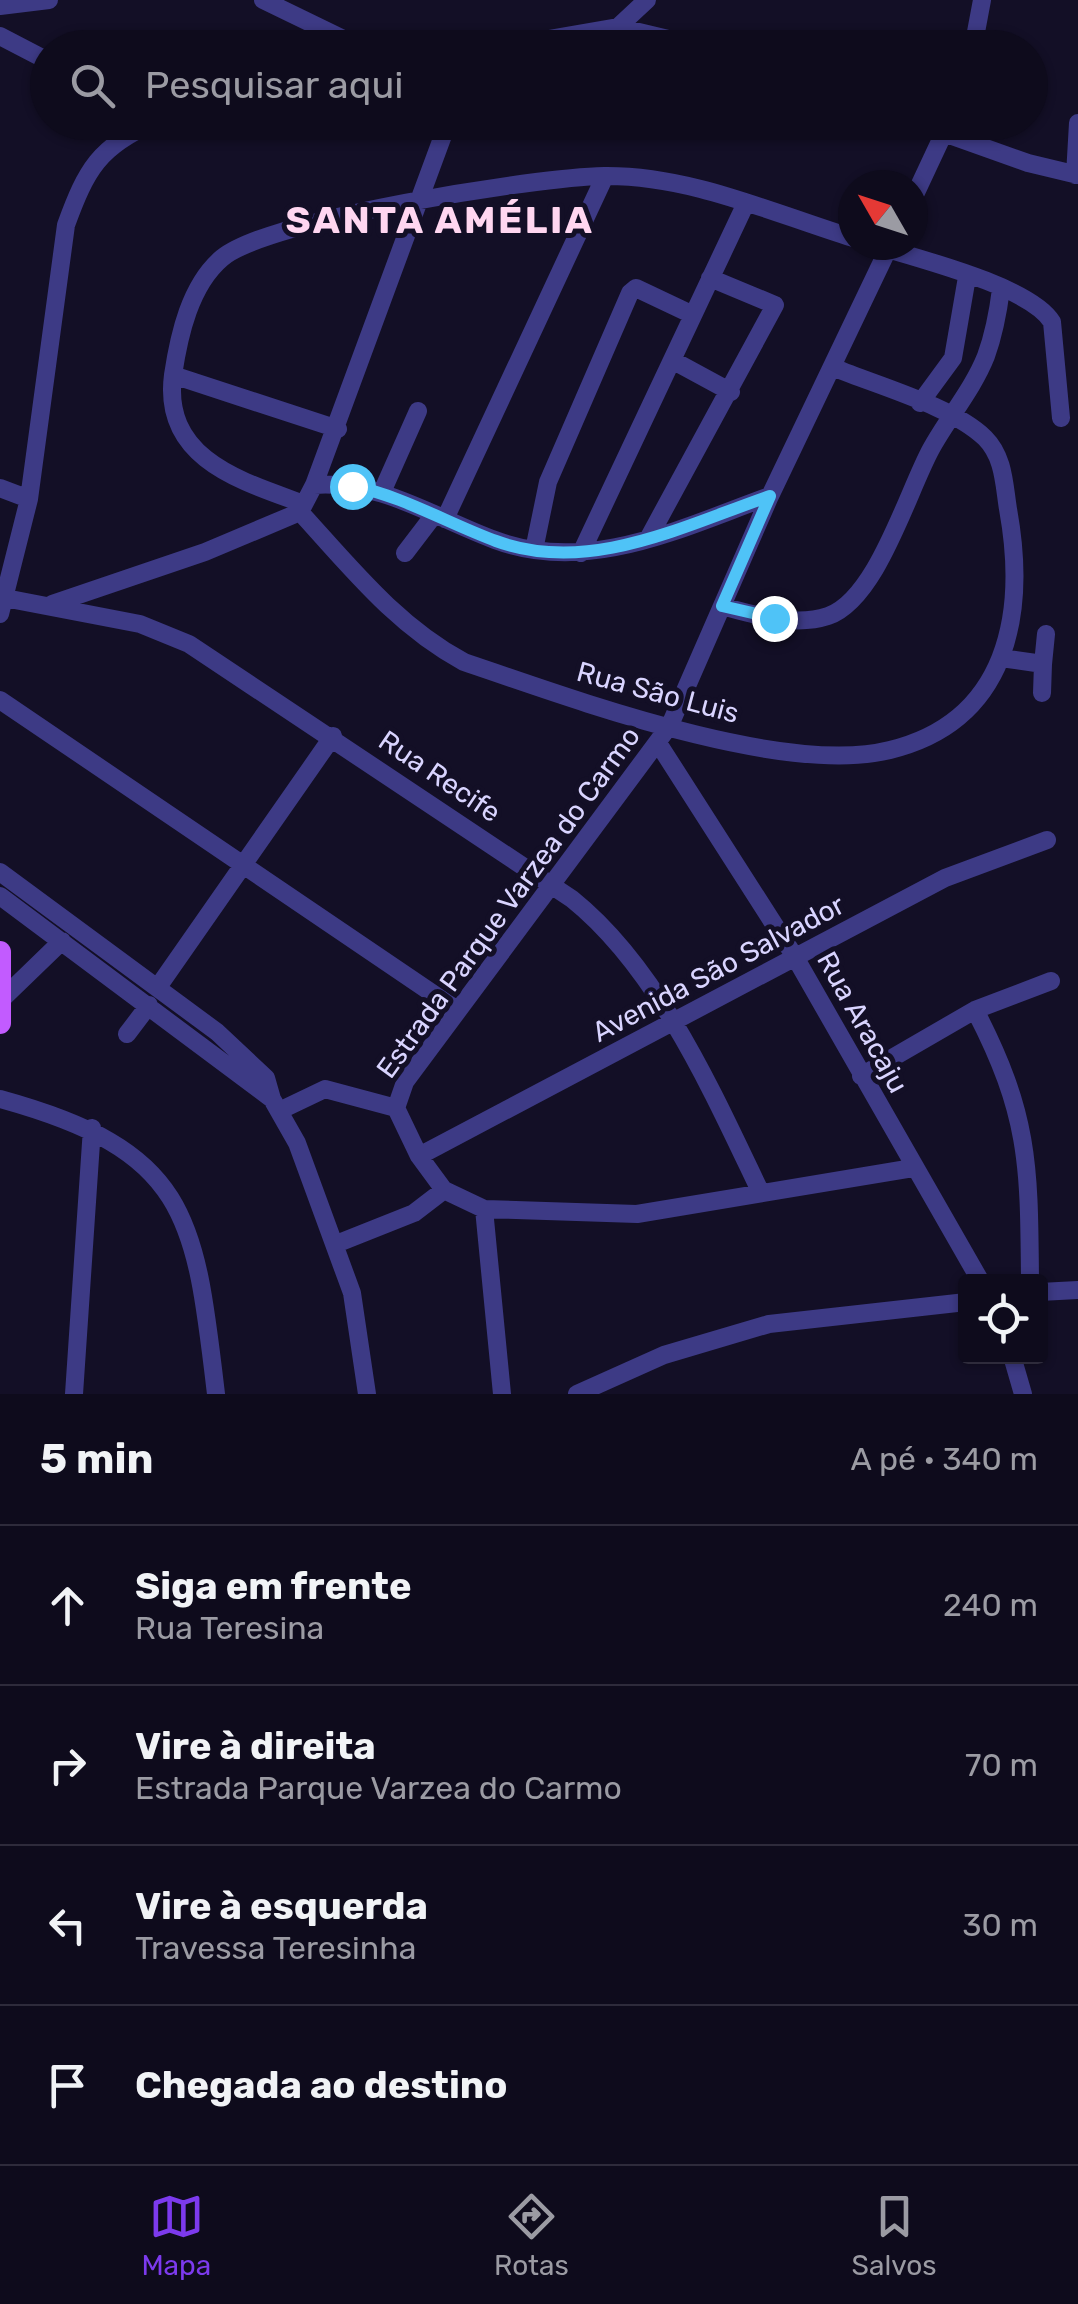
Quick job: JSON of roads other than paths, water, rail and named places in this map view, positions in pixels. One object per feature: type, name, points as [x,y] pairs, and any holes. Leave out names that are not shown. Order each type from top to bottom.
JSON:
[{"type":"main road","points":[[0,952],[0,1023]]},
{"type":"street","points":[[0,6],[49,0]]},
{"type":"street","points":[[263,0],[325,30]]},
{"type":"street","points":[[618,27],[647,0]]},
{"type":"street","points":[[976,30],[982,0]]},
{"type":"street","points":[[601,30],[631,30]]},
{"type":"street","points":[[0,36],[30,52]]},
{"type":"street","points":[[980,140],[1077,176],[1078,123]]},
{"type":"street","points":[[2,603],[29,499],[66,225],[78,190],[101,153],[124,140]]},
{"type":"street","points":[[50,604],[205,552],[302,508],[338,429],[442,140]]},
{"type":"street","points":[[927,170],[941,140]]},
{"type":"street","points":[[405,553],[440,517],[605,176]]},
{"type":"street","points":[[302,508],[236,479],[196,452],[186,442],[174,410],[173,375],[192,300],[222,258],[270,235],[531,180],[605,176],[658,179],[838,233]]},
{"type":"street","points":[[580,552],[746,203]]},
{"type":"street","name":"Estrada Parque Varzea do Carmo","points":[[444,1190],[419,1156],[396,1108],[405,1082],[670,725],[770,496],[835,368],[879,260]]},
{"type":"street","points":[[920,260],[1035,303],[1052,322],[1061,418]]},
{"type":"street","points":[[920,403],[954,358],[967,277]]},
{"type":"street","points":[[648,539],[731,392],[774,305],[710,278]]},
{"type":"street","points":[[534,550],[548,482],[630,293],[636,288],[693,315]]},
{"type":"street","points":[[722,606],[806,620],[830,616],[848,604],[873,568],[950,416],[984,361],[995,330],[1001,289]]},
{"type":"street","points":[[672,360],[731,392]]},
{"type":"street","name":"Rua São Luis","points":[[302,508],[380,600],[434,646],[464,662],[717,741],[814,753],[888,751],[918,741],[977,703],[1001,658],[1010,630],[1014,542],[1000,461],[985,438],[950,416],[835,368]]},
{"type":"street","points":[[173,375],[338,429]]},
{"type":"street","points":[[382,492],[418,411]]},
{"type":"street","points":[[314,485],[382,492],[499,542],[534,550],[580,552],[648,539],[770,496]]},
{"type":"street","points":[[0,488],[29,499]]},
{"type":"street","name":"Rua Recife","points":[[2,603],[50,604],[171,634],[333,736],[600,921],[624,946],[672,1025],[761,1193]]},
{"type":"street","points":[[1042,693],[1046,634]]},
{"type":"street","points":[[1001,658],[1043,664]]},
{"type":"street","points":[[0,700],[243,861],[457,1010]]},
{"type":"street","points":[[158,987],[333,736]]},
{"type":"street","name":"Rua Aracaju","points":[[658,743],[795,957],[976,1274]]},
{"type":"street","name":"Avenida São Salvador","points":[[419,1156],[945,878],[1047,840]]},
{"type":"street","points":[[0,872],[158,987],[266,1078],[318,1197],[358,1312],[367,1394]]},
{"type":"street","points":[[0,896],[149,1004],[275,1105]]},
{"type":"street","points":[[3,998],[62,941]]},
{"type":"street","points":[[861,1076],[975,1010],[1051,981]]},
{"type":"street","points":[[127,1034],[149,1004]]},
{"type":"street","points":[[975,1010],[1002,1063],[1023,1130],[1029,1162],[1030,1274]]},
{"type":"street","points":[[275,1105],[324,1090],[396,1108]]},
{"type":"street","points":[[0,1100],[92,1128],[146,1167],[171,1197],[190,1234],[203,1285],[216,1394]]},
{"type":"street","points":[[74,1394],[92,1128]]},
{"type":"street","points":[[336,1244],[414,1213],[444,1190],[484,1209],[637,1214],[913,1168]]},
{"type":"street","points":[[484,1209],[502,1394]]},
{"type":"street","points":[[1048,1292],[1078,1290]]},
{"type":"street","points":[[577,1394],[664,1355],[769,1324],[958,1303]]},
{"type":"street","points":[[1014,1364],[1023,1394]]},
{"type":"district","name":"SANTA AMÉLIA","points":[[440,220]]}]
